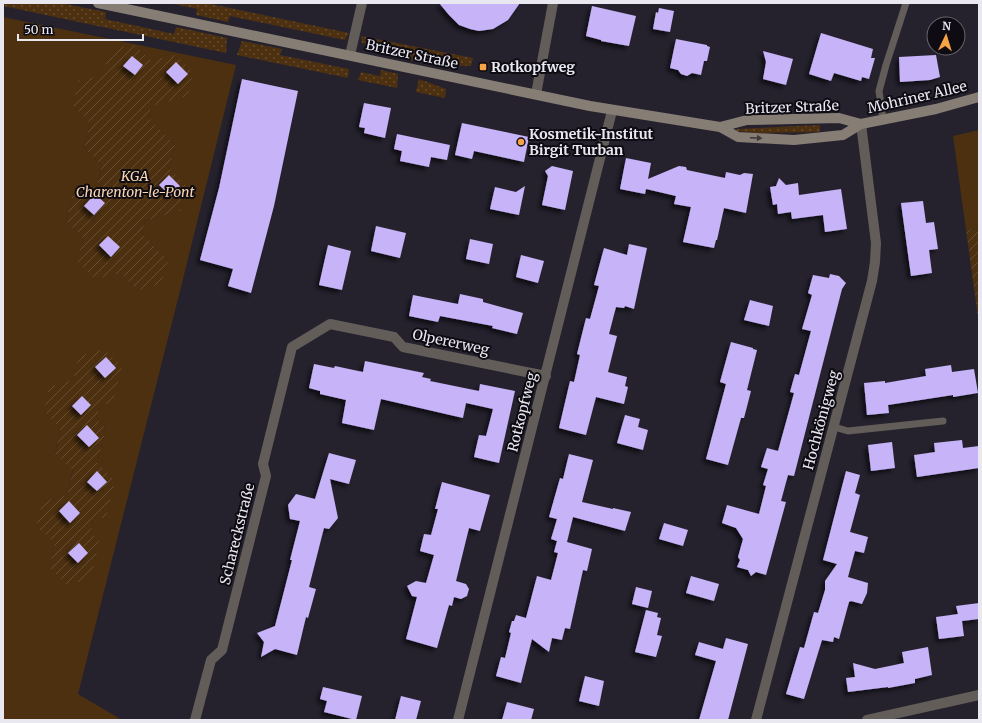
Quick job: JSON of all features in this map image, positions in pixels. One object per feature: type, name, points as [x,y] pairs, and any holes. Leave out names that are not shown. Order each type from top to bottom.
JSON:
[{"type":"main road","name":"Britzer Straße","points":[[98,3],[612,110],[720,127],[738,137],[794,140],[843,135],[861,124]]},
{"type":"main road","name":"Mohriner Allee","points":[[861,124],[936,109],[979,97]]},
{"type":"main road","name":"Britzer Straße","points":[[720,127],[747,120],[839,118],[861,124]]},
{"type":"street","points":[[350,55],[362,3]]},
{"type":"street","points":[[536,94],[553,3]]},
{"type":"street","name":"Rotkopfweg","points":[[458,720],[612,110]]},
{"type":"street","name":"Hochkönigweg","points":[[756,720],[872,281],[876,243],[861,124]]},
{"type":"street","name":"Olpererweg","points":[[310,336],[330,324],[394,337],[403,347],[546,376]]},
{"type":"street","name":"Schareckstraße","points":[[195,720],[211,660],[222,650],[224,643],[266,476],[263,464],[292,347],[310,336]]},
{"type":"street","points":[[867,720],[979,695]]},
{"type":"lane","points":[[883,119],[880,91],[886,65],[906,3]]},
{"type":"lane","points":[[834,427],[848,431],[943,421]]},
{"type":"green space","points":[[3,3],[60,3],[106,12],[105,19],[174,34],[176,27],[227,38],[226,53],[3,6]]},
{"type":"green space","points":[[170,3],[206,3],[349,33],[345,40],[230,16],[228,22],[196,15],[197,9]]},
{"type":"green space","points":[[3,17],[236,65],[78,694],[122,720],[3,720]],"holes":[[[103,75],[151,106],[149,119],[175,145],[169,168],[180,211],[145,221],[142,233],[168,260],[137,290],[120,273],[78,261],[83,238],[66,221],[72,196],[96,189],[102,165],[84,148],[90,123],[73,106]],[[73,380],[100,406],[97,418],[106,429],[97,463],[91,533],[49,567],[55,543],[43,501],[67,495],[73,469],[55,454],[60,428],[44,411]]]},
{"type":"green space","points":[[361,36],[473,58],[471,66],[438,65],[403,59],[404,52],[362,43]]},
{"type":"green space","points":[[242,41],[282,49],[280,55],[349,69],[348,78],[237,55]]},
{"type":"green space","name":"KGA Charenton-le-Pont","points":[[133,44],[151,60],[176,55],[193,72],[188,96],[151,106],[149,118],[175,145],[169,168],[186,186],[180,211],[145,221],[142,233],[168,260],[161,284],[137,290],[120,273],[95,279],[77,261],[83,238],[66,221],[72,196],[96,189],[102,165],[84,148],[90,123],[73,106],[78,81],[103,75],[109,51]]},
{"type":"green space","points":[[381,70],[398,74],[397,88],[358,80],[361,72],[380,76]]},
{"type":"green space","points":[[419,79],[446,89],[445,98],[416,92]]},
{"type":"green space","points":[[820,125],[820,132],[756,133],[737,131],[736,129]]},
{"type":"green space","points":[[979,130],[979,228],[966,230],[953,136]]},
{"type":"green space","points":[[979,228],[979,325],[966,230]]},
{"type":"green space","points":[[104,349],[122,367],[113,401],[100,406],[97,418],[106,429],[97,463],[115,481],[106,517],[93,520],[91,533],[99,542],[91,578],[67,585],[49,567],[55,543],[36,526],[43,501],[67,495],[73,470],[55,454],[60,429],[44,411],[49,387],[73,380],[79,356]]},
{"type":"building","points":[[439,3],[520,3],[508,20],[493,29],[479,31],[459,25]]},
{"type":"building","points":[[592,6],[636,16],[629,46],[601,41],[586,36]]},
{"type":"building","points":[[659,8],[674,11],[670,32],[653,29],[656,12],[658,13]]},
{"type":"building","points":[[821,33],[873,49],[871,58],[875,58],[869,79],[862,77],[861,81],[834,73],[831,81],[809,74]]},
{"type":"building","points":[[676,39],[707,45],[710,47],[707,61],[704,61],[701,75],[692,73],[687,76],[681,74],[678,70],[670,68]]},
{"type":"building","points":[[763,51],[793,59],[786,85],[763,79],[766,62]]},
{"type":"building","points":[[132,56],[143,65],[135,75],[123,66]]},
{"type":"building","points":[[936,56],[940,77],[930,80],[900,82],[899,57]]},
{"type":"building","points":[[176,62],[188,74],[178,84],[166,72]]},
{"type":"building","points":[[242,79],[298,91],[274,206],[251,293],[228,286],[233,269],[200,260],[219,188]]},
{"type":"building","points":[[364,103],[391,108],[385,138],[364,133],[365,128],[359,127]]},
{"type":"building","points":[[462,123],[529,137],[524,162],[474,151],[472,159],[455,155]]},
{"type":"building","points":[[397,134],[450,145],[447,160],[431,157],[429,167],[400,161],[402,151],[394,149]]},
{"type":"building","points":[[626,158],[651,163],[648,179],[679,166],[686,167],[687,170],[725,178],[726,172],[740,175],[744,173],[753,174],[746,213],[724,208],[714,248],[683,242],[691,207],[674,204],[676,196],[646,189],[645,194],[620,189]]},
{"type":"building","points":[[552,166],[573,171],[565,210],[542,205],[548,176],[545,171]]},
{"type":"building","points":[[169,175],[180,186],[171,196],[159,185]]},
{"type":"building","points":[[779,178],[786,185],[798,183],[799,195],[841,189],[847,229],[825,232],[823,215],[792,219],[791,212],[778,214],[777,204],[773,205],[770,187],[776,186]]},
{"type":"building","points":[[525,186],[519,215],[490,209],[495,187],[516,192]]},
{"type":"building","points":[[95,194],[105,203],[94,215],[84,206]]},
{"type":"building","points":[[923,201],[926,223],[934,222],[938,249],[929,250],[932,273],[911,276],[901,203]]},
{"type":"building","points":[[376,226],[406,233],[400,258],[371,251]]},
{"type":"building","points":[[108,236],[120,247],[111,257],[99,245]]},
{"type":"building","points":[[470,239],[493,244],[489,264],[466,259]]},
{"type":"building","points":[[629,244],[647,248],[634,309],[625,306],[624,308],[616,307],[609,334],[617,336],[608,372],[627,377],[625,386],[628,387],[624,404],[596,397],[586,435],[559,428],[570,381],[574,382],[580,355],[577,354],[586,318],[590,319],[599,286],[594,285],[604,248],[627,255]]},
{"type":"building","points":[[328,245],[351,251],[342,290],[319,285]]},
{"type":"building","points":[[521,255],[544,261],[538,283],[516,277]]},
{"type":"building","points":[[830,274],[839,276],[846,283],[842,289],[794,476],[788,475],[781,501],[786,502],[766,575],[756,572],[751,576],[748,570],[737,567],[740,560],[738,557],[743,539],[736,528],[722,523],[727,505],[759,514],[766,486],[763,485],[768,469],[761,467],[767,448],[778,451],[794,393],[790,392],[795,374],[799,375],[811,331],[802,329],[812,295],[808,293],[813,275],[829,278]]},
{"type":"building","points":[[460,294],[483,299],[483,302],[523,313],[517,334],[492,328],[493,326],[440,316],[438,322],[409,316],[413,295],[458,304]]},
{"type":"building","points":[[750,300],[773,306],[769,326],[744,320]]},
{"type":"building","points":[[731,342],[757,350],[747,390],[751,391],[744,418],[741,418],[728,465],[706,459],[726,384],[720,382]]},
{"type":"building","points":[[106,357],[116,368],[105,378],[95,367]]},
{"type":"building","points":[[365,361],[424,373],[422,377],[431,379],[430,381],[479,391],[480,384],[515,391],[499,463],[474,457],[479,435],[486,436],[493,409],[466,403],[463,418],[381,399],[374,430],[342,423],[346,400],[320,394],[320,391],[309,388],[314,364],[334,368],[335,366],[363,372]]},
{"type":"building","points":[[951,365],[952,372],[974,369],[978,393],[953,397],[953,395],[888,405],[889,413],[867,415],[864,383],[885,381],[885,383],[926,376],[925,369]]},
{"type":"building","points":[[82,396],[91,405],[81,415],[72,406]]},
{"type":"building","points":[[625,415],[640,419],[638,427],[648,430],[643,450],[617,443]]},
{"type":"building","points":[[87,425],[99,438],[89,447],[77,435]]},
{"type":"building","points":[[962,440],[963,448],[979,446],[979,468],[917,477],[914,455],[935,452],[934,443]]},
{"type":"building","points":[[892,442],[895,468],[871,471],[868,445]]},
{"type":"building","points":[[329,453],[356,460],[349,484],[330,479],[338,518],[329,529],[324,528],[309,587],[316,589],[308,618],[306,617],[297,655],[275,649],[261,657],[264,642],[257,633],[275,626],[292,560],[290,560],[300,521],[290,519],[288,505],[296,494],[315,499]]},
{"type":"building","points":[[569,454],[593,460],[582,502],[631,512],[625,531],[573,517],[567,542],[592,549],[587,571],[583,570],[570,629],[565,628],[562,640],[552,638],[549,652],[532,639],[521,683],[496,676],[501,657],[505,658],[511,633],[509,632],[512,621],[514,621],[516,615],[526,618],[537,576],[551,580],[558,553],[554,552],[557,541],[551,539],[557,519],[549,517],[560,478],[563,479]]},
{"type":"building","points":[[97,471],[107,482],[97,491],[87,482]]},
{"type":"building","points":[[846,471],[860,475],[855,493],[860,495],[850,532],[868,537],[864,553],[855,551],[848,577],[868,583],[867,593],[862,604],[851,601],[849,602],[839,639],[834,637],[833,642],[822,640],[804,699],[786,694],[800,647],[804,648],[814,612],[818,613],[825,590],[825,581],[837,564],[823,560]]},
{"type":"building","points":[[442,482],[490,495],[480,531],[469,528],[456,581],[466,584],[469,589],[467,596],[461,599],[454,597],[452,606],[449,605],[437,648],[406,639],[417,597],[412,596],[407,586],[416,581],[426,583],[434,555],[420,551],[424,534],[431,535],[438,509],[435,509]]},
{"type":"building","points":[[69,501],[80,513],[70,523],[59,511]]},
{"type":"building","points":[[664,523],[688,530],[683,546],[659,539]]},
{"type":"building","points":[[79,543],[88,553],[78,563],[68,553]]},
{"type":"building","points":[[691,576],[719,584],[714,601],[686,593]]},
{"type":"building","points":[[636,587],[652,591],[648,608],[632,604]]},
{"type":"building","points":[[979,603],[979,619],[962,621],[964,636],[939,639],[936,617],[958,614],[956,606]]},
{"type":"building","points":[[646,610],[658,613],[657,617],[661,618],[657,635],[662,636],[656,657],[635,652]]},
{"type":"building","points":[[726,638],[748,644],[728,720],[699,720],[716,661],[695,655],[699,642],[723,649]]},
{"type":"building","points":[[928,647],[932,675],[915,679],[915,683],[888,688],[848,692],[846,678],[855,677],[853,663],[875,669],[904,663],[902,652]]},
{"type":"building","points":[[585,676],[604,681],[599,706],[579,701]]},
{"type":"building","points":[[323,687],[362,696],[356,720],[324,712],[327,701],[320,699]]},
{"type":"building","points":[[401,696],[421,701],[416,720],[395,720]]},
{"type":"building","points":[[507,702],[534,709],[531,720],[502,720]]},
{"type":"place","name":"Rotkopfweg","points":[[483,67]]},
{"type":"place","name":"Kosmetik-Institut Birgit Turban","points":[[521,142]]}]
